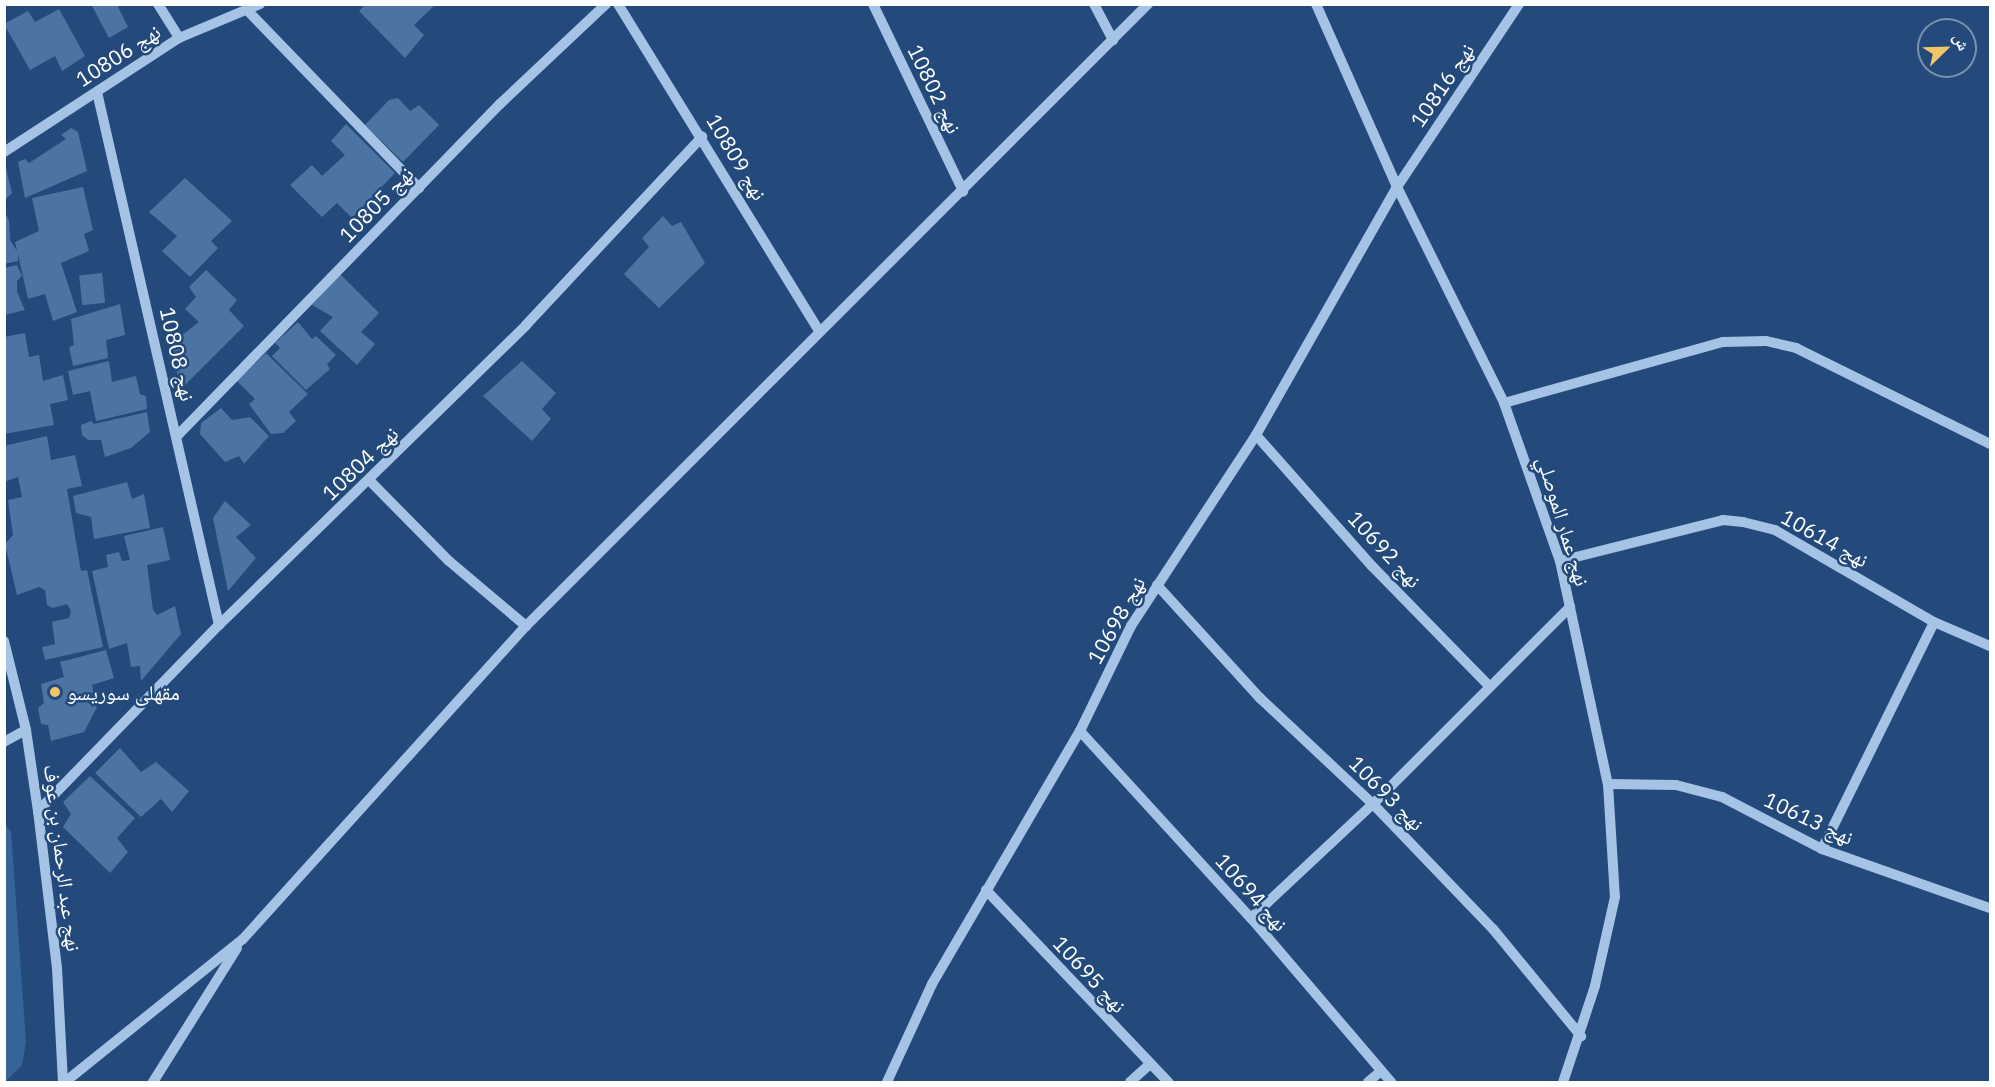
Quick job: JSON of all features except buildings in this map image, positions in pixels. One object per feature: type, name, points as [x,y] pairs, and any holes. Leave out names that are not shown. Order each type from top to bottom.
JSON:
[{"type":"street","points":[[158,4],[179,38]]},
{"type":"street","name":"نهج 10806","points":[[4,152],[179,38],[249,12],[261,4]]},
{"type":"street","name":"نهج 10805","points":[[178,435],[500,104],[606,4]]},
{"type":"street","name":"نهج 10809","points":[[618,4],[702,137],[819,331]]},
{"type":"street","name":"نهج 10802","points":[[873,4],[963,191]]},
{"type":"street","points":[[1095,4],[1113,40]]},
{"type":"street","points":[[64,1083],[243,939],[526,626],[1148,4]]},
{"type":"street","name":"نهج عمار الموصلي","points":[[1316,4],[1397,187],[1504,404],[1560,561],[1608,784],[1615,897],[1611,929],[1581,1036],[1564,1082]]},
{"type":"street","name":"نهج 10816","points":[[1397,187],[1520,4]]},
{"type":"street","points":[[249,12],[419,188]]},
{"type":"street","name":"نهج 10808","points":[[97,92],[178,435],[219,625]]},
{"type":"street","name":"نهج 10804","points":[[38,811],[219,625],[370,481],[526,325],[702,137]]},
{"type":"street","name":"نهج 10698","points":[[887,1083],[932,984],[1080,731],[1131,626],[1256,435],[1397,187]]},
{"type":"street","points":[[1504,404],[1723,342],[1766,341],[1796,348],[1990,444]]},
{"type":"street","name":"نهج 10692","points":[[1256,435],[1372,566],[1488,686]]},
{"type":"street","points":[[370,481],[449,561],[526,626]]},
{"type":"street","name":"نهج 10614","points":[[1560,561],[1722,520],[1743,522],[1775,530],[1934,622],[1990,646]]},
{"type":"street","name":"نهج 10693","points":[[1157,585],[1260,698],[1373,804],[1492,929],[1581,1036]]},
{"type":"street","points":[[1251,918],[1373,804],[1488,686],[1570,608]]},
{"type":"street","points":[[1822,849],[1934,622]]},
{"type":"street","name":"نهج عبد الرحمان بن عوف","points":[[4,641],[26,730],[38,811],[57,968],[64,1083]]},
{"type":"street","points":[[4,742],[26,730]]},
{"type":"street","name":"نهج 10694","points":[[1080,731],[1251,918],[1391,1083]]},
{"type":"street","name":"نهج 10613","points":[[1608,784],[1676,785],[1722,797],[1822,849],[1990,908]]},
{"type":"street","name":"نهج 10695","points":[[986,890],[1168,1083]]},
{"type":"street","points":[[153,1083],[243,939]]},
{"type":"street","points":[[1130,1083],[1150,1064]]},
{"type":"street","points":[[1368,1083],[1380,1072]]},
{"type":"shaded area","points":[[5,825],[11,831],[26,1042],[22,1065],[5,1082]]},
{"type":"place","name":"مقهلى سوريسو","points":[[55,692]]}]
